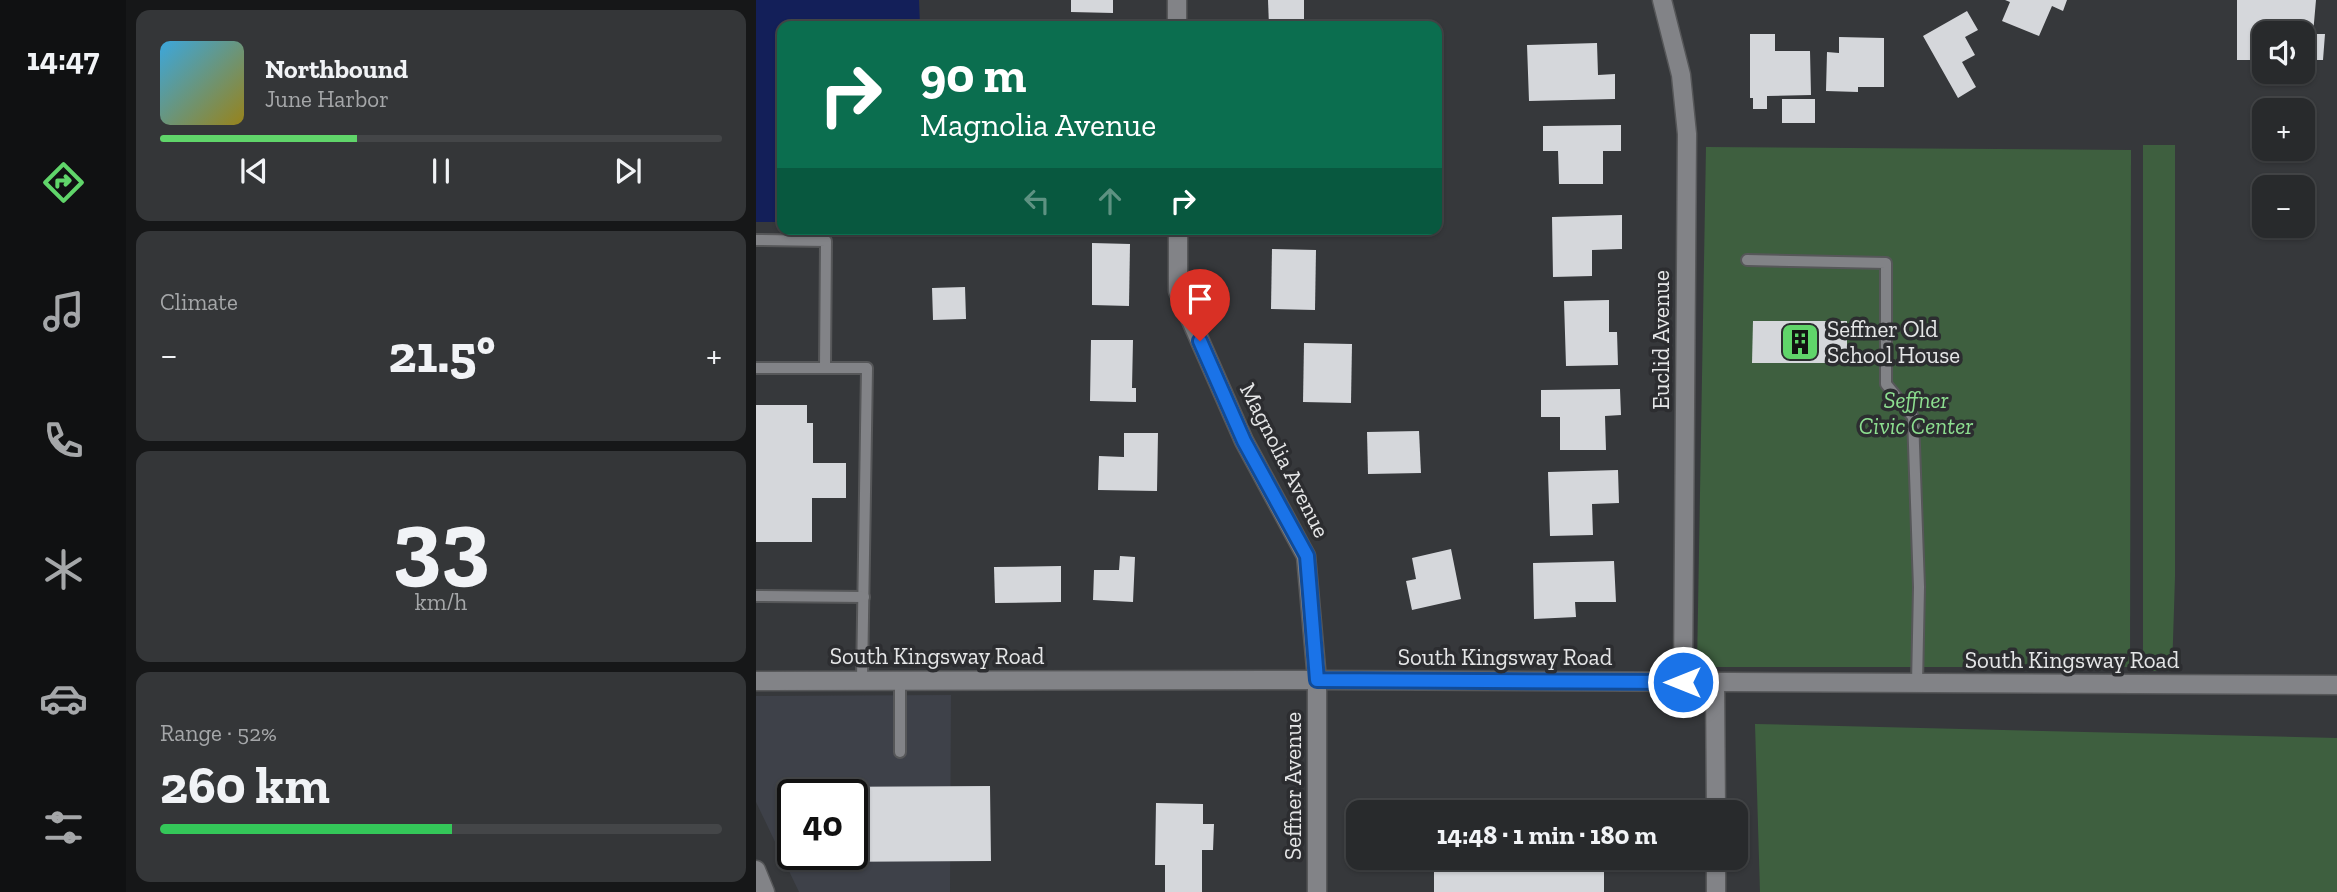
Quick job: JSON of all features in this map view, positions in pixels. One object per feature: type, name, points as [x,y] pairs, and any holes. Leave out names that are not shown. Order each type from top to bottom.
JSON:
[{"type":"street","points":[[1177,0],[1177,21]]},
{"type":"street","name":"Euclid Avenue","points":[[1662,0],[1681,75],[1687,134],[1683,682]]},
{"type":"street","name":"Magnolia Avenue","points":[[1178,235],[1178,291],[1244,441],[1307,556],[1317,680]]},
{"type":"street","name":"South Kingsway Road","points":[[756,681],[1317,680],[2337,685]]},
{"type":"street","name":"Seffner Avenue","points":[[1317,680],[1317,892]]},
{"type":"street","points":[[1716,682],[1716,800]]},
{"type":"street","points":[[756,870],[765,892]]},
{"type":"street","points":[[1716,870],[1716,892]]},
{"type":"lane","points":[[756,240],[825,241],[825,368]]},
{"type":"lane","points":[[1747,260],[1886,263],[1886,384],[1913,417],[1919,587],[1917,684]]},
{"type":"lane","points":[[756,368],[867,368],[862,680]]},
{"type":"lane","points":[[756,596],[864,597]]},
{"type":"lane","points":[[900,680],[900,752]]},
{"type":"shaded area","points":[[756,0],[919,0],[920,21],[777,21],[777,222],[756,222]]},
{"type":"shaded area","points":[[951,695],[950,892],[799,892],[788,870],[868,870],[868,779],[777,779],[777,846],[756,802],[756,696]]},
{"type":"green space","points":[[2143,145],[2175,145],[2175,577],[2172,671],[2143,671]]},
{"type":"green space","name":"Seffner Civic Center","points":[[1706,147],[2131,150],[2130,667],[1697,667]]},
{"type":"green space","points":[[1755,724],[2337,738],[2337,892],[1760,892]]},
{"type":"building","points":[[1071,0],[1113,0],[1113,13],[1071,12]]},
{"type":"building","points":[[1268,0],[1304,0],[1304,21],[1269,21]]},
{"type":"building","points":[[2005,0],[2067,0],[2063,11],[2052,6],[2039,36],[2002,21],[2010,2]]},
{"type":"building","points":[[2237,0],[2316,0],[2314,21],[2252,21],[2252,60],[2237,60]]},
{"type":"building","points":[[1967,11],[1978,30],[1965,37],[1975,55],[1962,62],[1976,87],[1958,98],[1923,36]]},
{"type":"building","points":[[1750,34],[1775,34],[1775,51],[1810,51],[1811,95],[1767,96],[1767,109],[1753,109],[1753,98],[1750,98]]},
{"type":"building","points":[[2315,34],[2325,34],[2323,60],[2315,60]]},
{"type":"building","points":[[1839,37],[1884,38],[1884,87],[1858,87],[1858,92],[1826,91],[1827,52],[1839,53]]},
{"type":"building","points":[[1597,43],[1598,75],[1615,74],[1615,99],[1529,101],[1527,45]]},
{"type":"building","points":[[1782,99],[1815,99],[1815,123],[1782,123]]},
{"type":"building","points":[[1621,125],[1621,151],[1603,151],[1603,184],[1559,184],[1558,151],[1543,151],[1543,126]]},
{"type":"building","points":[[1622,215],[1622,249],[1592,250],[1592,276],[1553,277],[1552,217]]},
{"type":"building","points":[[1092,243],[1130,244],[1129,306],[1092,305]]},
{"type":"building","points":[[1272,249],[1316,250],[1315,310],[1271,309]]},
{"type":"building","points":[[965,287],[966,319],[933,320],[932,288]]},
{"type":"building","points":[[1609,300],[1609,332],[1617,332],[1618,365],[1566,366],[1564,301]]},
{"type":"building","name":"Seffner Old School House","points":[[1753,321],[1847,321],[1847,363],[1752,363]]},
{"type":"building","points":[[1091,340],[1133,340],[1132,388],[1136,388],[1136,402],[1090,401]]},
{"type":"building","points":[[1304,343],[1352,344],[1351,403],[1303,402]]},
{"type":"building","points":[[1620,389],[1621,415],[1605,416],[1606,450],[1560,450],[1560,417],[1541,417],[1541,390]]},
{"type":"building","points":[[756,405],[807,405],[807,423],[813,423],[813,463],[846,463],[846,498],[812,498],[812,542],[756,542]]},
{"type":"building","points":[[1419,431],[1421,473],[1368,474],[1367,432]]},
{"type":"building","points":[[1124,433],[1158,433],[1157,491],[1098,490],[1099,456],[1124,457]]},
{"type":"building","points":[[1618,470],[1619,503],[1592,504],[1593,535],[1550,536],[1548,472]]},
{"type":"building","points":[[1451,549],[1461,599],[1412,610],[1406,581],[1416,579],[1412,558]]},
{"type":"building","points":[[1120,556],[1135,557],[1133,602],[1093,600],[1094,570],[1119,570]]},
{"type":"building","points":[[1614,561],[1616,602],[1575,602],[1576,617],[1534,619],[1533,563]]},
{"type":"building","points":[[1061,566],[1061,602],[995,603],[994,567]]},
{"type":"building","points":[[990,786],[991,861],[868,862],[868,787]]},
{"type":"building","points":[[1156,803],[1203,804],[1203,824],[1214,824],[1213,850],[1202,850],[1202,892],[1165,892],[1165,865],[1155,865]]},
{"type":"building","points":[[1434,870],[1604,870],[1604,892],[1434,892]]},
{"type":"place","name":"Seffner Old School House","points":[[1800,342]]},
{"type":"route","points":[[1200,341],[1244,441],[1307,556],[1317,680],[1683,682]]}]
